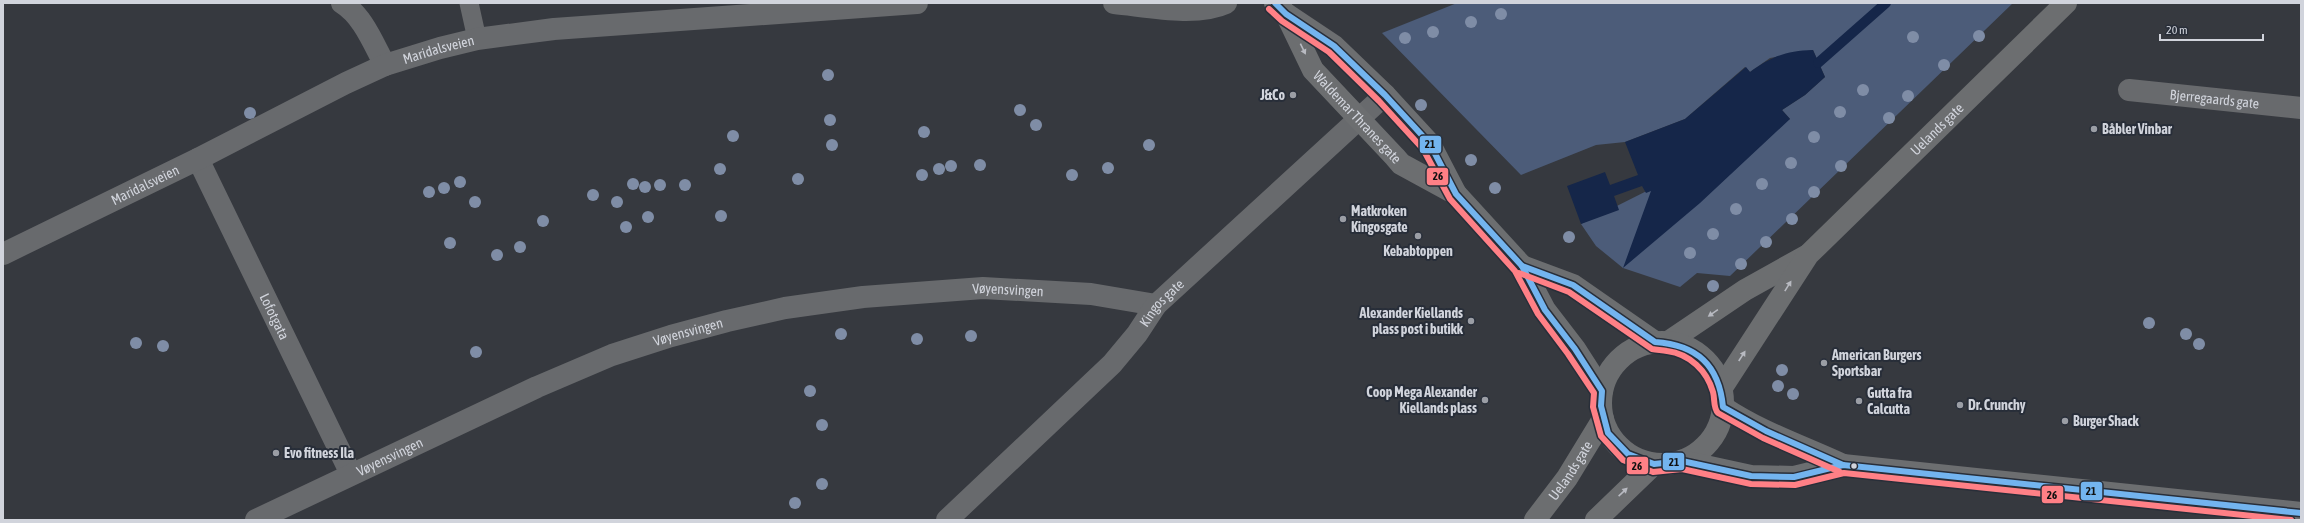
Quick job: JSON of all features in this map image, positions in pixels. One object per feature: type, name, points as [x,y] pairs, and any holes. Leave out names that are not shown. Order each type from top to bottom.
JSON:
[{"type":"street","points":[[342,3],[351,9],[361,21],[385,65]]},
{"type":"street","name":"Maridalsveien","points":[[3,254],[198,159],[385,65],[477,39],[554,29],[917,3]]},
{"type":"street","points":[[1114,3],[1180,9],[1203,9],[1226,3]]},
{"type":"street","name":"Uelands gate","points":[[1722,398],[1808,255],[2066,3]]},
{"type":"street","name":"Waldemar Thranes gate","points":[[1280,9],[1334,46],[1385,95],[1430,144],[1456,194],[1522,266],[1545,310],[1575,348],[1602,392]]},
{"type":"street","name":"Waldemar Thranes gate","points":[[1280,9],[1313,70],[1401,164],[1456,194]]},
{"type":"street","name":"Bjerregaards gate","points":[[2129,90],[2301,108]]},
{"type":"street","name":"Kingos gate","points":[[947,520],[1112,364],[1136,334],[1156,305],[1385,95]]},
{"type":"street","name":"Lofotgata","points":[[198,159],[351,474]]},
{"type":"street","name":"Uelands gate","points":[[1661,342],[1745,290],[1808,255]]},
{"type":"street","name":"Waldemar Thranes gate","points":[[1522,266],[1573,286],[1661,342]]},
{"type":"street","name":"Vøyensvingen","points":[[256,520],[537,387],[612,355],[671,336],[785,308],[863,297],[983,288],[1091,294],[1156,305]]},
{"type":"street","points":[[1682,461],[1698,452],[1711,440],[1719,424],[1722,398],[1714,371],[1702,357],[1686,347],[1661,342],[1640,346],[1626,353],[1615,364],[1607,377],[1602,392],[1601,406],[1603,419],[1608,433],[1628,454],[1654,464],[1682,461],[1750,476],[1794,477],[1843,465]]},
{"type":"street","points":[[1722,398],[1745,422],[1768,433],[1796,443],[1843,465],[2301,514]]},
{"type":"street","name":"Uelands gate","points":[[1535,520],[1566,478],[1603,419]]},
{"type":"street","points":[[1596,520],[1654,464]]},
{"type":"lane","points":[[469,3],[477,39]]},
{"type":"shaded area","points":[[1457,3],[2013,3],[1730,276],[1697,273],[1680,287],[1623,268],[1596,246],[1581,224],[1790,119],[1782,110],[1805,95],[1825,77],[1813,50],[1770,58],[1750,72],[1745,67],[1685,119],[1625,142],[1596,145],[1521,175],[1382,33]]},
{"type":"shaded area","points":[[1813,50],[1825,77],[1805,95],[1782,110],[1790,119],[1700,203],[1623,268],[1651,191],[1646,193],[1642,186],[1614,196],[1619,210],[1581,224],[1567,186],[1605,172],[1610,185],[1638,175],[1625,142],[1685,119],[1746,67],[1750,72],[1772,58],[1780,55]]},
{"type":"waterway","points":[[1818,63],[1886,3]]},
{"type":"transit line","name":"21","points":[[1275,3],[1286,14],[1334,46],[1385,95],[1430,144],[1456,194],[1522,266],[1545,310],[1575,349],[1602,391],[1601,406],[1608,433],[1628,454],[1654,464],[1682,461],[1751,476],[1794,477],[1843,465],[2301,513]]},
{"type":"transit line","name":"26","points":[[1269,9],[1282,21],[1329,52],[1379,101],[1423,149],[1450,199],[1515,271],[1538,314],[1568,354],[1594,393],[1593,407],[1601,436],[1623,460],[1653,472],[1682,469],[1751,484],[1795,485],[1844,473],[2291,520]]},
{"type":"transit line","name":"21","points":[[1522,266],[1573,285],[1655,342],[1670,344],[1694,353],[1711,369],[1717,380],[1721,392],[1723,407],[1766,431],[1843,465]]},
{"type":"transit line","name":"26","points":[[1519,273],[1569,292],[1652,349],[1675,353],[1690,360],[1707,377],[1713,392],[1716,411],[1718,413],[1763,438],[1840,472]]},
{"type":"place","name":"J&Co","points":[[1293,95]]},
{"type":"place","name":"Båbler Vinbar","points":[[2094,129]]},
{"type":"place","name":"Matkroken Kingosgate","points":[[1343,219]]},
{"type":"place","name":"Kebabtoppen","points":[[1418,236]]},
{"type":"place","name":"Alexander Kiellands plass post i butikk","points":[[1471,321]]},
{"type":"place","name":"American Burgers Sportsbar","points":[[1824,363]]},
{"type":"place","name":"Coop Mega Alexander Kiellands plass","points":[[1485,400]]},
{"type":"place","name":"Gutta fra Calcutta","points":[[1859,401]]},
{"type":"place","name":"Dr. Crunchy","points":[[1960,405]]},
{"type":"place","name":"Burger Shack","points":[[2065,421]]},
{"type":"place","name":"Evo fitness Ila","points":[[276,453]]}]
